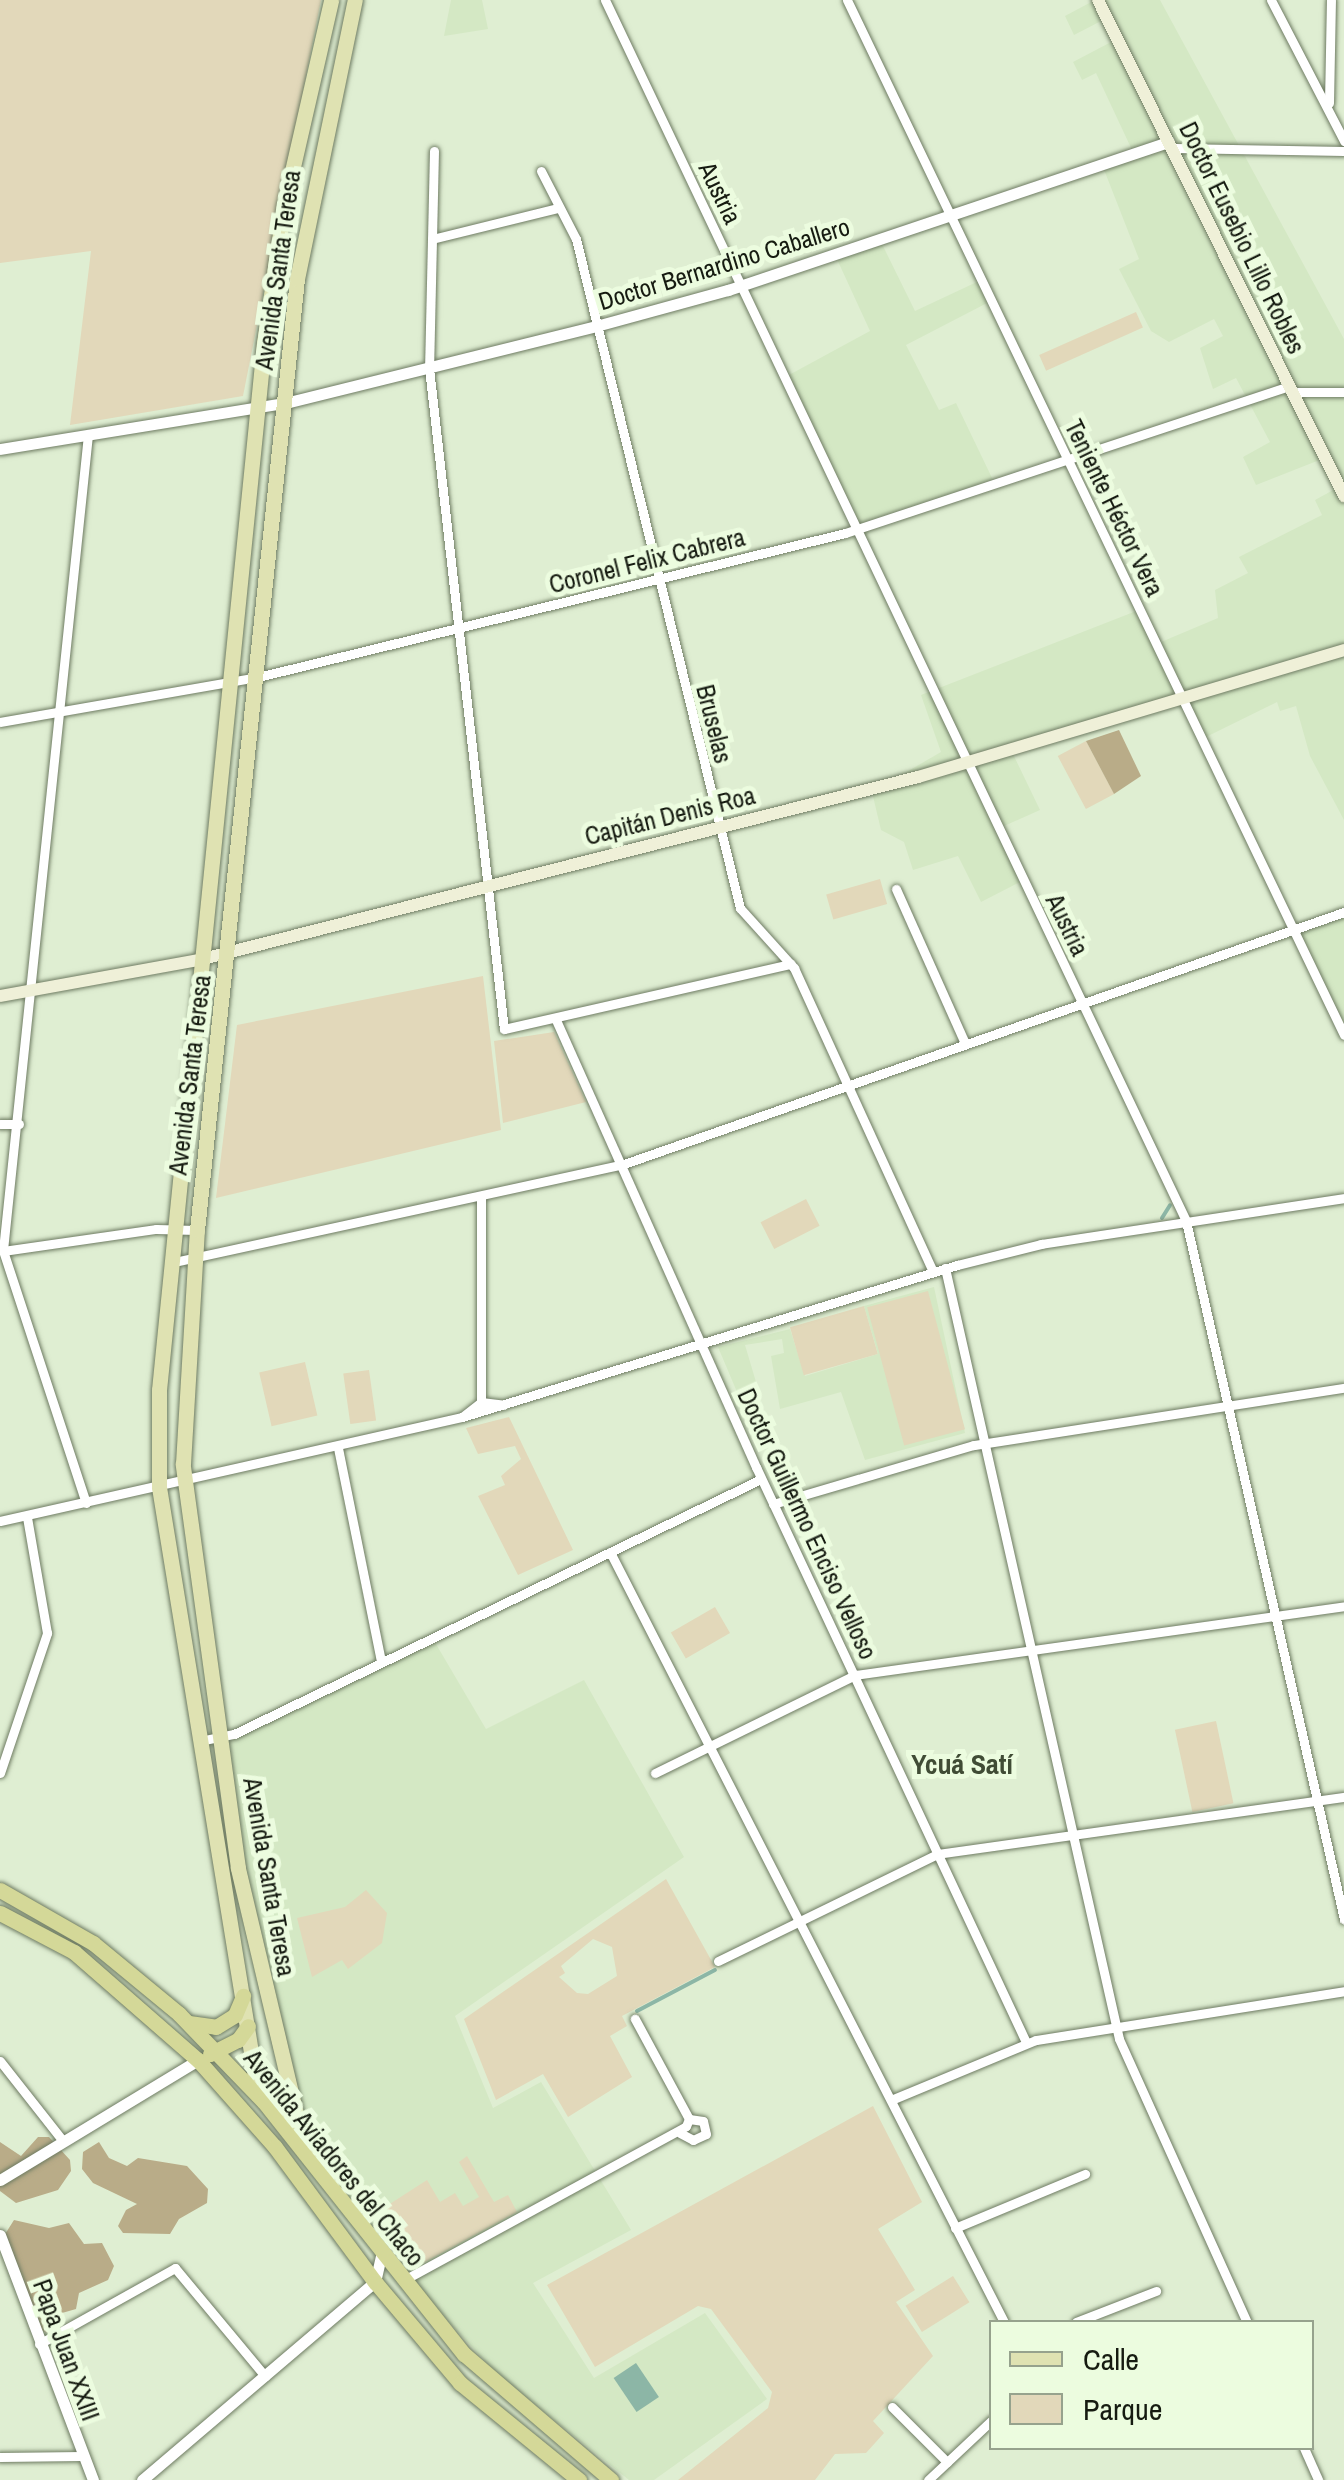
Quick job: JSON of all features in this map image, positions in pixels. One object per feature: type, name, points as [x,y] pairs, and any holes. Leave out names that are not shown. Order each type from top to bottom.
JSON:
[{"type":"highway","name":"Avenida Aviadores del Chaco","points":[[0,1890],[93,1943],[182,2018],[258,2095],[401,2282],[485,2375],[611,2480]]},
{"type":"highway","name":"Avenida Aviadores del Chaco","points":[[0,1913],[74,1952],[198,2060],[275,2147],[369,2287],[475,2396],[579,2480]]},
{"type":"highway","points":[[182,2018],[202,2028],[216,2027],[235,2015],[243,1996]]},
{"type":"highway","points":[[198,2060],[248,2026]]},
{"type":"highway","points":[[258,2095],[275,2147]]},
{"type":"highway","points":[[475,2396],[503,2404],[541,2436],[565,2444]]},
{"type":"main road","name":"Avenida Santa Teresa","points":[[258,2095],[197,1741],[159,1487],[168,1263],[256,408],[284,206],[331,0]]},
{"type":"main road","name":"Avenida Santa Teresa","points":[[306,2153],[246,1911],[184,1483],[197,1230],[304,228],[355,0]]},
{"type":"main road","name":"Doctor Eusebio Lillo Robles","points":[[1098,0],[1344,496]]},
{"type":"main road","name":"Capitán Denis Roa","points":[[0,996],[199,960],[228,948],[720,828],[967,763],[1344,650]]},
{"type":"street","name":"Austria","points":[[605,0],[1186,1222],[1344,1919]]},
{"type":"street","name":"Teniente Héctor Vera","points":[[846,0],[1344,1035]]},
{"type":"street","points":[[1272,0],[1344,141]]},
{"type":"street","points":[[1328,106],[1331,0]]},
{"type":"street","name":"Doctor Bernardino Caballero","points":[[0,449],[285,403],[596,326],[742,285],[1172,145],[1344,151]]},
{"type":"street","points":[[434,151],[429,368],[454,629],[504,1029],[791,964]]},
{"type":"street","name":"Bruselas","points":[[541,171],[576,239],[740,908],[791,964],[933,1272]]},
{"type":"street","points":[[432,240],[558,208]]},
{"type":"street","name":"Coronel Felix Cabrera","points":[[0,722],[258,677],[454,629],[858,529],[1294,389],[1344,392]]},
{"type":"street","points":[[86,1503],[2,1251],[36,987],[88,434]]},
{"type":"street","points":[[896,888],[965,1043]]},
{"type":"street","points":[[168,1263],[621,1165],[1344,912]]},
{"type":"street","name":"Doctor Guillermo Enciso Velloso","points":[[556,1020],[761,1479],[1026,2042]]},
{"type":"street","points":[[0,1124],[18,1124]]},
{"type":"street","points":[[481,1196],[481,1402]]},
{"type":"street","points":[[0,1521],[338,1448],[504,1406],[702,1341],[945,1268],[1041,1244],[1344,1198]]},
{"type":"street","points":[[2,1251],[197,1230]]},
{"type":"street","points":[[945,1268],[1115,2024],[1246,2320]]},
{"type":"street","points":[[773,1504],[987,1443],[1344,1388]]},
{"type":"street","points":[[462,1417],[481,1402],[504,1406]]},
{"type":"street","points":[[338,1448],[380,1661]]},
{"type":"street","points":[[197,1741],[220,1739],[761,1479]]},
{"type":"street","points":[[0,1773],[47,1633],[27,1517]]},
{"type":"street","points":[[610,1552],[1003,2320]]},
{"type":"street","points":[[655,1773],[855,1675],[1344,1606]]},
{"type":"street","points":[[718,1962],[800,1918],[938,1854],[1344,1797]]},
{"type":"street","points":[[891,2100],[1026,2042],[1115,2024],[1344,1991]]},
{"type":"street","points":[[635,2019],[689,2119]]},
{"type":"street","points":[[0,2180],[198,2060]]},
{"type":"street","points":[[0,2061],[63,2141]]},
{"type":"street","points":[[680,2133],[693,2140],[706,2134],[703,2121],[689,2119]]},
{"type":"street","points":[[401,2282],[680,2133],[689,2119]]},
{"type":"street","points":[[955,2228],[1085,2174]]},
{"type":"street","name":"Papa Juan XXIII","points":[[0,2235],[93,2480]]},
{"type":"street","points":[[142,2480],[369,2287],[381,2255]]},
{"type":"street","points":[[39,2344],[175,2268],[265,2376]]},
{"type":"street","points":[[1081,2320],[1156,2290]]},
{"type":"street","points":[[892,2407],[947,2462]]},
{"type":"street","points":[[928,2480],[989,2423]]},
{"type":"street","points":[[1305,2450],[1318,2480]]},
{"type":"street","points":[[0,2457],[82,2456]]},
{"type":"shaded area","points":[[451,0],[482,0],[488,29],[444,36]]},
{"type":"shaded area","points":[[1095,0],[1160,0],[1344,339],[1344,820],[1310,756],[1296,706],[1280,711],[1277,702],[1206,737],[1178,701],[1013,754],[1040,810],[1004,826],[1028,878],[981,902],[958,856],[913,870],[904,842],[881,830],[872,792],[941,752],[921,695],[1144,608],[1161,642],[1218,618],[1215,590],[1248,573],[1239,557],[1322,515],[1315,500],[1337,488],[1322,459],[1256,485],[1243,457],[1270,442],[1236,378],[1213,389],[1200,348],[1223,336],[1214,319],[1169,342],[1151,331],[1119,269],[1139,259],[1101,162],[1132,150],[1096,73],[1082,80],[1073,62],[1113,41],[1103,20],[1074,35],[1065,16]]},
{"type":"shaded area","points":[[881,242],[915,311],[979,281],[989,302],[906,345],[939,410],[956,403],[993,480],[860,525],[789,375],[870,331],[836,257]]},
{"type":"shaded area","points":[[1119,730],[1141,776],[1114,794],[1086,741]]},
{"type":"shaded area","points":[[1344,912],[1344,1035],[1294,930]]},
{"type":"shaded area","points":[[934,1287],[965,1433],[865,1460],[841,1392],[780,1409],[771,1356],[784,1353],[782,1339],[745,1345],[756,1382],[737,1392],[718,1347],[790,1329],[805,1376],[878,1354],[864,1306]]},
{"type":"shaded area","points":[[433,1639],[486,1729],[584,1680],[684,1857],[455,2016],[493,2108],[541,2082],[631,2230],[533,2283],[594,2378],[705,2313],[767,2399],[654,2480],[629,2480],[498,2375],[412,2282],[311,2148],[256,1937],[226,1740]]},
{"type":"shaded area","points":[[38,2137],[49,2137],[70,2160],[71,2171],[58,2190],[16,2203],[0,2191],[0,2142],[21,2156]]},
{"type":"shaded area","points":[[99,2142],[109,2158],[127,2166],[138,2158],[187,2166],[208,2189],[207,2203],[179,2219],[170,2234],[123,2233],[118,2226],[126,2210],[137,2204],[93,2183],[82,2169],[83,2152]]},
{"type":"shaded area","points":[[14,2220],[49,2228],[69,2223],[84,2244],[102,2243],[114,2266],[108,2280],[79,2293],[76,2309],[62,2313],[47,2333],[38,2329],[2,2239]]},
{"type":"shaded area","points":[[636,2363],[659,2397],[637,2412],[614,2378]]},
{"type":"green space","points":[[0,0],[321,0],[243,396],[70,425],[91,251],[0,263]]},
{"type":"green space","points":[[1136,312],[1143,328],[1046,371],[1039,355]]},
{"type":"green space","points":[[1086,741],[1114,794],[1086,809],[1058,756]]},
{"type":"green space","points":[[880,879],[887,904],[833,919],[826,894]]},
{"type":"green space","points":[[483,976],[501,1130],[216,1198],[237,1025]]},
{"type":"green space","points":[[554,1032],[586,1102],[503,1123],[494,1041]]},
{"type":"green space","points":[[806,1199],[820,1226],[774,1249],[761,1222]]},
{"type":"green space","points":[[928,1291],[965,1429],[904,1445],[867,1307]]},
{"type":"green space","points":[[864,1306],[878,1354],[804,1375],[790,1327]]},
{"type":"green space","points":[[305,1362],[317,1416],[272,1426],[259,1373]]},
{"type":"green space","points":[[369,1370],[376,1421],[350,1424],[343,1374]]},
{"type":"green space","points":[[509,1417],[573,1550],[518,1575],[478,1496],[505,1485],[501,1476],[521,1459],[515,1446],[478,1454],[466,1428]]},
{"type":"green space","points":[[715,1607],[730,1633],[686,1658],[671,1632]]},
{"type":"green space","points":[[1216,1721],[1233,1803],[1192,1812],[1175,1730]]},
{"type":"green space","points":[[666,1879],[715,1967],[622,2016],[627,2026],[610,2036],[632,2077],[568,2117],[543,2074],[496,2100],[464,2019]],"holes":[[[593,1939],[612,1947],[617,1976],[588,1994],[577,1993],[559,1977],[565,1973],[561,1966]]]},
{"type":"green space","points":[[366,1890],[387,1913],[382,1943],[348,1969],[342,1960],[312,1977],[297,1918],[345,1907]]},
{"type":"green space","points":[[873,2106],[922,2202],[878,2229],[915,2290],[896,2302],[933,2356],[873,2421],[884,2433],[866,2453],[835,2454],[815,2480],[678,2480],[768,2408],[772,2392],[711,2309],[698,2306],[595,2367],[547,2285]]},
{"type":"green space","points":[[467,2156],[494,2202],[508,2195],[517,2212],[414,2268],[371,2216],[427,2180],[440,2202],[455,2193],[463,2206],[479,2197],[459,2162]]},
{"type":"green space","points":[[953,2276],[969,2302],[922,2332],[906,2306]]},
{"type":"waterway","points":[[1162,1218],[1170,1205]]},
{"type":"waterway","points":[[637,2011],[715,1970]]},
{"type":"district","name":"Ycuá Satí","points":[[962,1764]]}]
